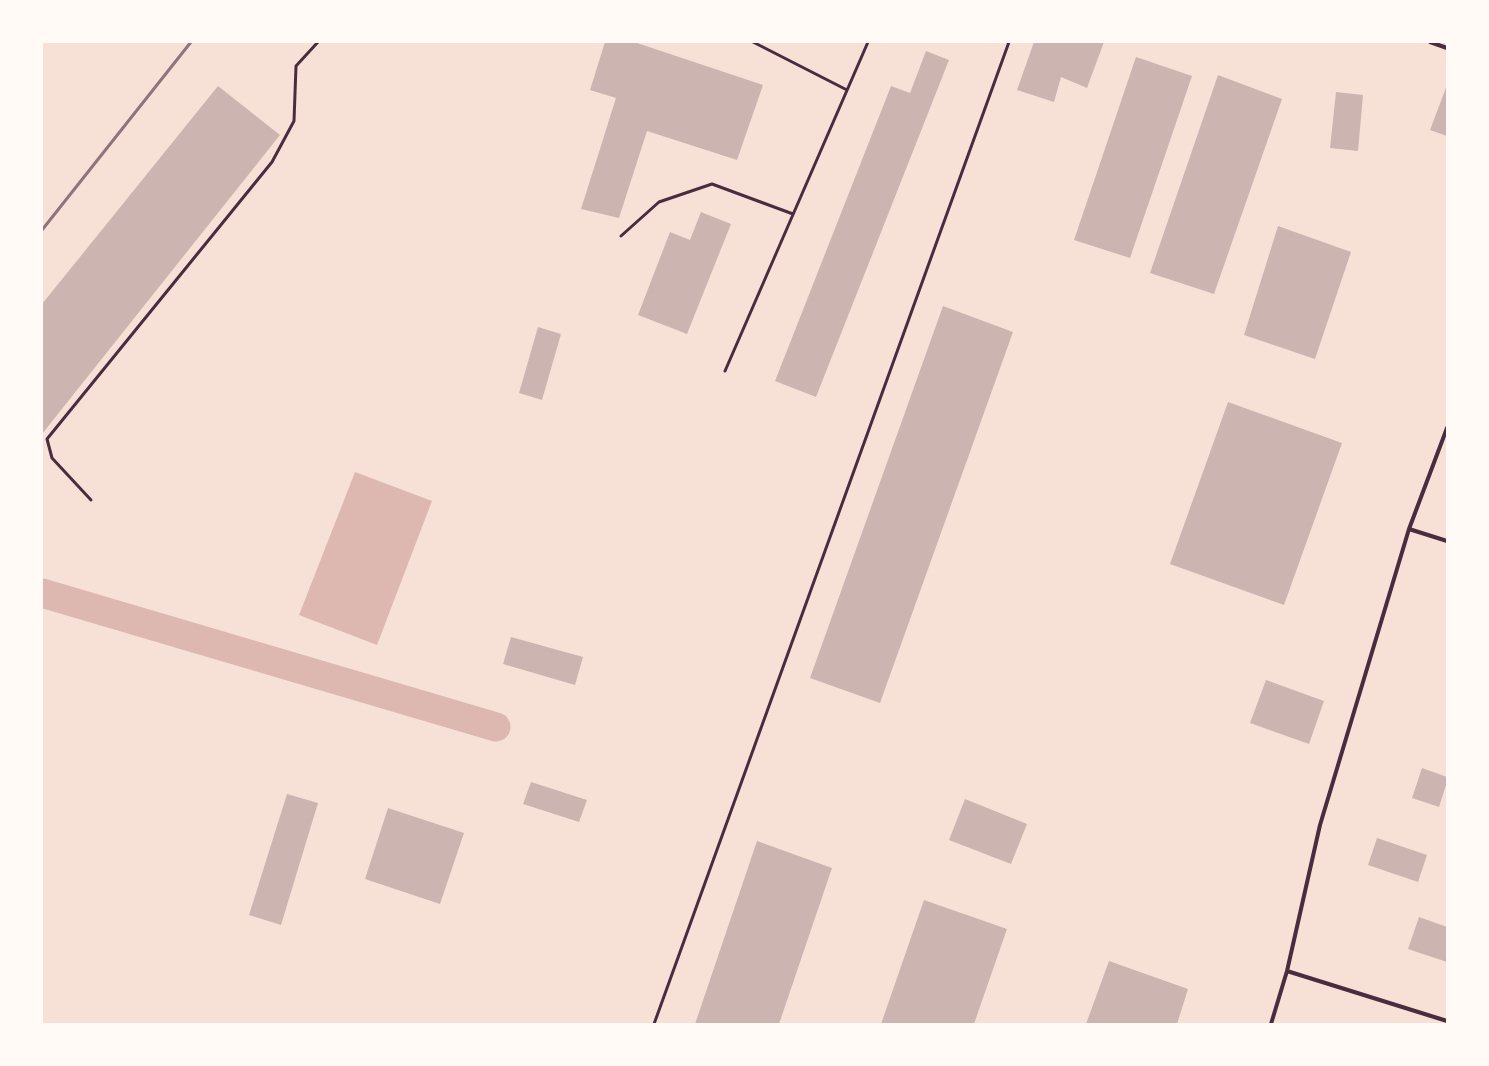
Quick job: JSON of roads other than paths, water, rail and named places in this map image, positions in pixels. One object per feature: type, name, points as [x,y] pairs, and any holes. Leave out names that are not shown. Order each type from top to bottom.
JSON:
[{"type":"street","points":[[1430,42],[1447,48]]},
{"type":"street","points":[[1271,1024],[1287,971],[1320,825],[1409,529],[1447,428]]},
{"type":"street","points":[[1409,529],[1447,541]]},
{"type":"street","points":[[1287,971],[1447,1021]]},
{"type":"lane","points":[[91,500],[52,458],[47,439],[272,162],[294,121],[296,66],[318,42]]},
{"type":"lane","points":[[754,42],[847,90]]},
{"type":"lane","points":[[725,371],[868,42]]},
{"type":"lane","points":[[654,1024],[1009,42]]},
{"type":"lane","points":[[622,236],[659,202],[712,184],[793,214]]},
{"type":"waterway","points":[[42,593],[496,727]]},
{"type":"railway","points":[[42,230],[191,42]]}]
